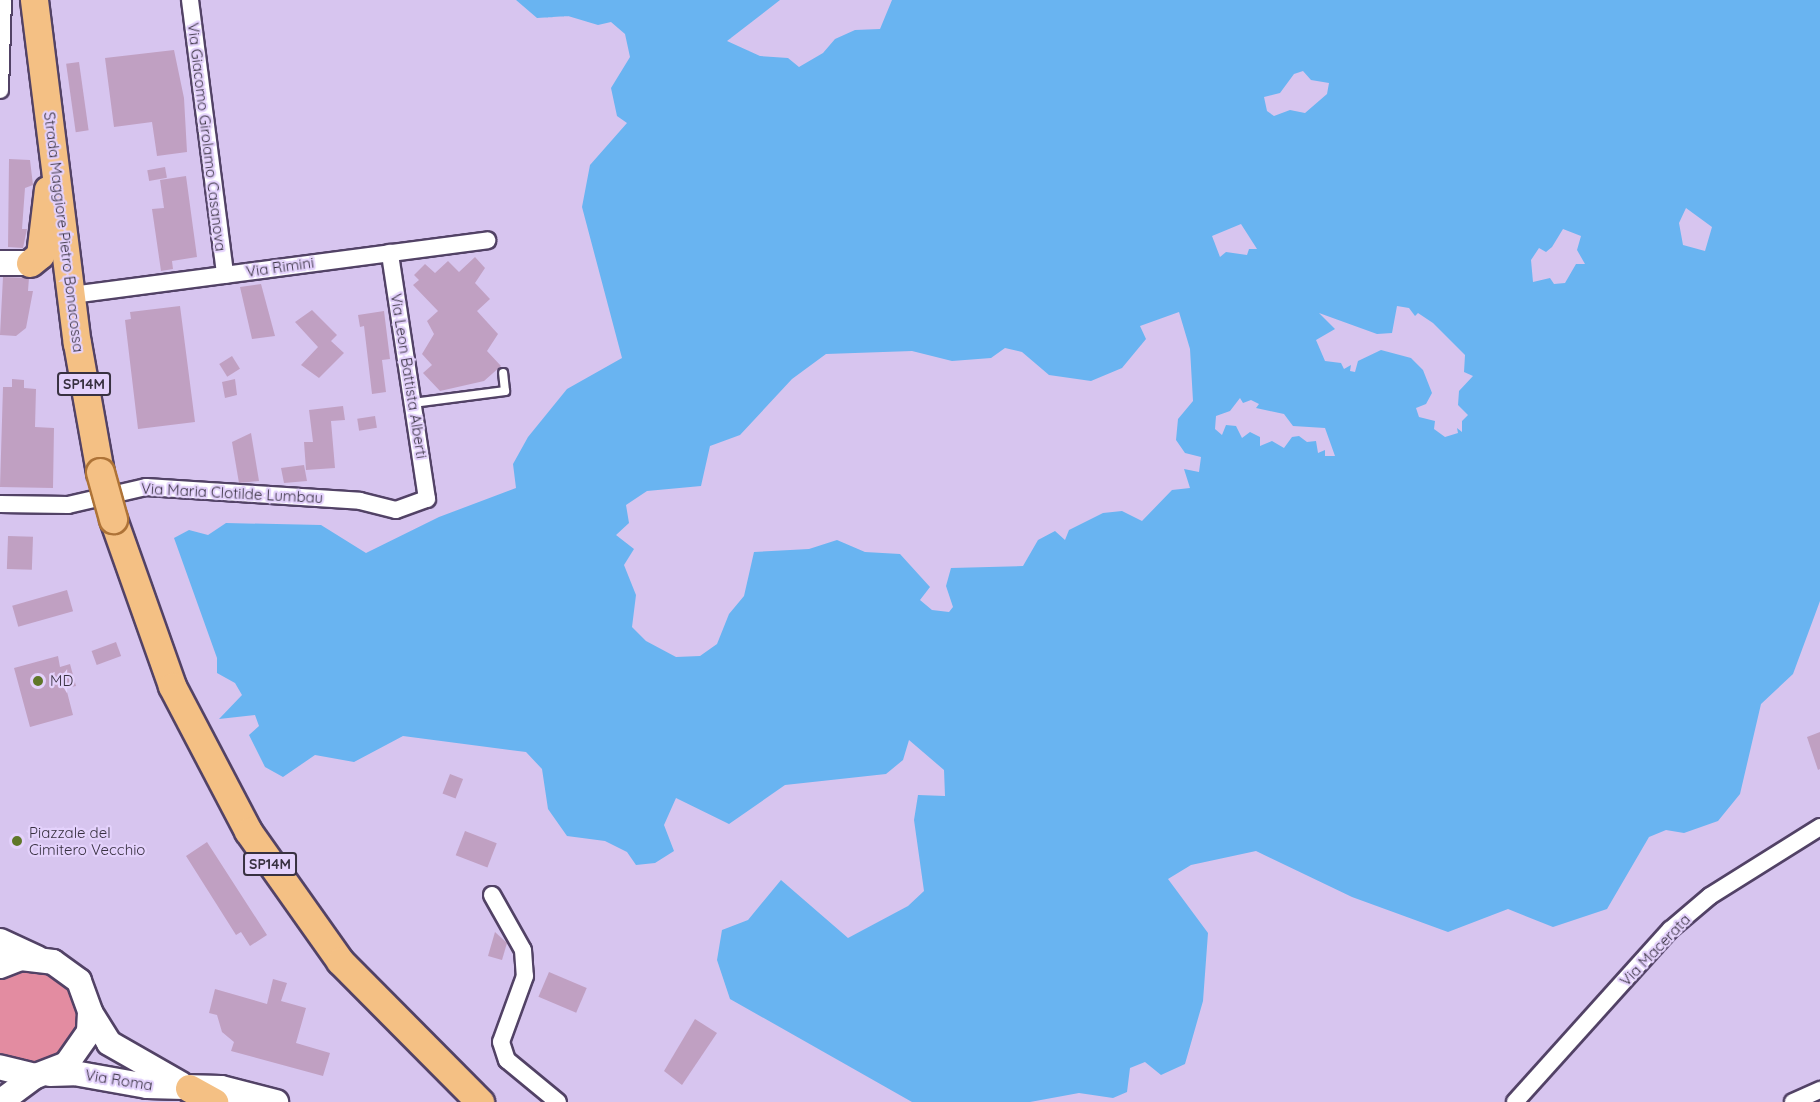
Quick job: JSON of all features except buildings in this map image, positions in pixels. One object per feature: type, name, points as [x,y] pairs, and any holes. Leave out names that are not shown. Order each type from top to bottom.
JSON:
[{"type":"main road","name":"Strada Maggiore Pietro Bonacossa","points":[[34,0],[72,295],[100,472],[113,519],[172,686],[248,831],[340,961],[480,1102]]},
{"type":"main road","points":[[0,263],[30,263],[40,255],[53,146]]},
{"type":"main road","name":"Via Roma","points":[[0,940],[37,958],[60,966],[79,981],[90,1012],[109,1043],[188,1095]]},
{"type":"main road","points":[[0,966],[37,958]]},
{"type":"main road","points":[[0,1102],[81,1050],[90,1012]]},
{"type":"main road","name":"Via Roma","points":[[0,1068],[188,1095],[221,1088],[276,1102]]},
{"type":"main road","points":[[188,1095],[214,1102]]},
{"type":"street","points":[[0,90],[3,0]]},
{"type":"street","name":"Via Giacomo Girolamo Casanova","points":[[190,0],[225,275]]},
{"type":"street","name":"Via Rimini","points":[[72,295],[488,240]]},
{"type":"street","name":"Via Leon Battista Alberti","points":[[390,253],[427,499]]},
{"type":"street","name":"Via Maria Clotilde Lumbau","points":[[0,504],[68,506],[146,487],[360,501],[396,510],[427,499]]},
{"type":"street","name":"Via Macerata","points":[[1515,1102],[1670,930],[1710,896],[1820,827]]},
{"type":"street","points":[[492,895],[522,950],[525,976],[501,1042],[507,1060],[558,1102]]},
{"type":"street","points":[[1793,1102],[1820,1090]]},
{"type":"lane","points":[[413,403],[505,391],[503,373]]},
{"type":"shaded area","points":[[39,968],[68,983],[81,1023],[70,1049],[38,1067],[0,1057],[0,978],[12,971]]},
{"type":"water","points":[[516,0],[780,0],[727,41],[760,56],[788,58],[799,67],[823,53],[835,39],[855,30],[880,29],[892,0],[1820,0],[1820,601],[1793,674],[1761,704],[1740,794],[1718,821],[1684,833],[1666,830],[1649,837],[1607,909],[1553,927],[1508,909],[1448,932],[1352,897],[1256,851],[1191,865],[1168,879],[1208,933],[1203,1001],[1185,1064],[1161,1075],[1145,1062],[1130,1068],[1127,1092],[1113,1098],[1079,1093],[1030,1102],[912,1102],[730,999],[717,960],[722,930],[748,920],[781,880],[848,938],[908,906],[924,891],[914,820],[918,795],[945,796],[944,770],[909,740],[903,760],[886,774],[785,785],[729,824],[676,798],[664,825],[674,851],[655,863],[636,865],[627,852],[605,841],[567,836],[548,809],[542,769],[526,752],[403,736],[354,762],[315,755],[283,777],[265,767],[249,735],[259,726],[255,715],[219,719],[242,695],[235,683],[217,673],[217,658],[174,538],[189,530],[208,535],[226,523],[321,525],[366,553],[439,517],[516,488],[513,464],[528,437],[567,389],[622,358],[582,207],[590,165],[627,123],[617,116],[611,88],[630,57],[625,34],[611,22],[598,25],[568,16],[537,18]],"holes":[[[1303,71],[1311,80],[1329,83],[1327,94],[1305,113],[1290,110],[1274,116],[1267,111],[1264,97],[1280,93],[1294,74]],[[1686,208],[1712,227],[1705,251],[1683,245],[1679,223]],[[1241,224],[1257,249],[1249,249],[1247,255],[1226,252],[1220,257],[1212,236]],[[1563,229],[1581,236],[1577,250],[1585,264],[1576,264],[1565,283],[1554,284],[1550,278],[1533,282],[1531,260],[1539,248],[1546,252],[1552,247]],[[1397,306],[1409,308],[1415,316],[1418,313],[1433,323],[1465,355],[1464,372],[1473,376],[1459,391],[1458,405],[1468,415],[1462,421],[1462,432],[1457,428],[1458,433],[1445,437],[1434,429],[1435,421],[1419,417],[1416,408],[1426,404],[1432,393],[1423,370],[1411,358],[1381,350],[1358,361],[1355,372],[1350,371],[1351,365],[1344,369],[1341,363],[1325,361],[1316,340],[1335,329],[1319,313],[1377,334],[1392,333]],[[1179,312],[1190,349],[1193,401],[1178,419],[1176,440],[1185,453],[1201,457],[1199,472],[1184,469],[1190,488],[1172,490],[1142,521],[1122,511],[1103,513],[1069,530],[1065,540],[1055,531],[1038,540],[1023,566],[951,568],[946,586],[953,607],[949,612],[932,610],[920,600],[930,587],[900,554],[865,552],[837,540],[809,549],[754,552],[744,596],[729,614],[717,644],[700,656],[676,657],[646,641],[632,627],[636,595],[624,565],[634,549],[616,535],[629,523],[626,505],[647,491],[701,486],[710,446],[740,435],[792,379],[826,354],[912,351],[952,361],[991,358],[1005,348],[1022,352],[1049,375],[1091,381],[1122,368],[1146,339],[1140,326]],[[1240,398],[1243,403],[1251,400],[1259,404],[1256,408],[1284,414],[1293,426],[1325,428],[1335,456],[1325,456],[1325,450],[1318,453],[1316,441],[1307,442],[1299,436],[1292,437],[1284,448],[1272,441],[1260,446],[1260,437],[1250,432],[1242,438],[1236,426],[1226,425],[1222,435],[1215,429],[1216,416],[1230,411]]]},
{"type":"place","name":"MD","points":[[38,681]]},
{"type":"place","name":"Piazzale del Cimitero Vecchio","points":[[17,841]]}]
